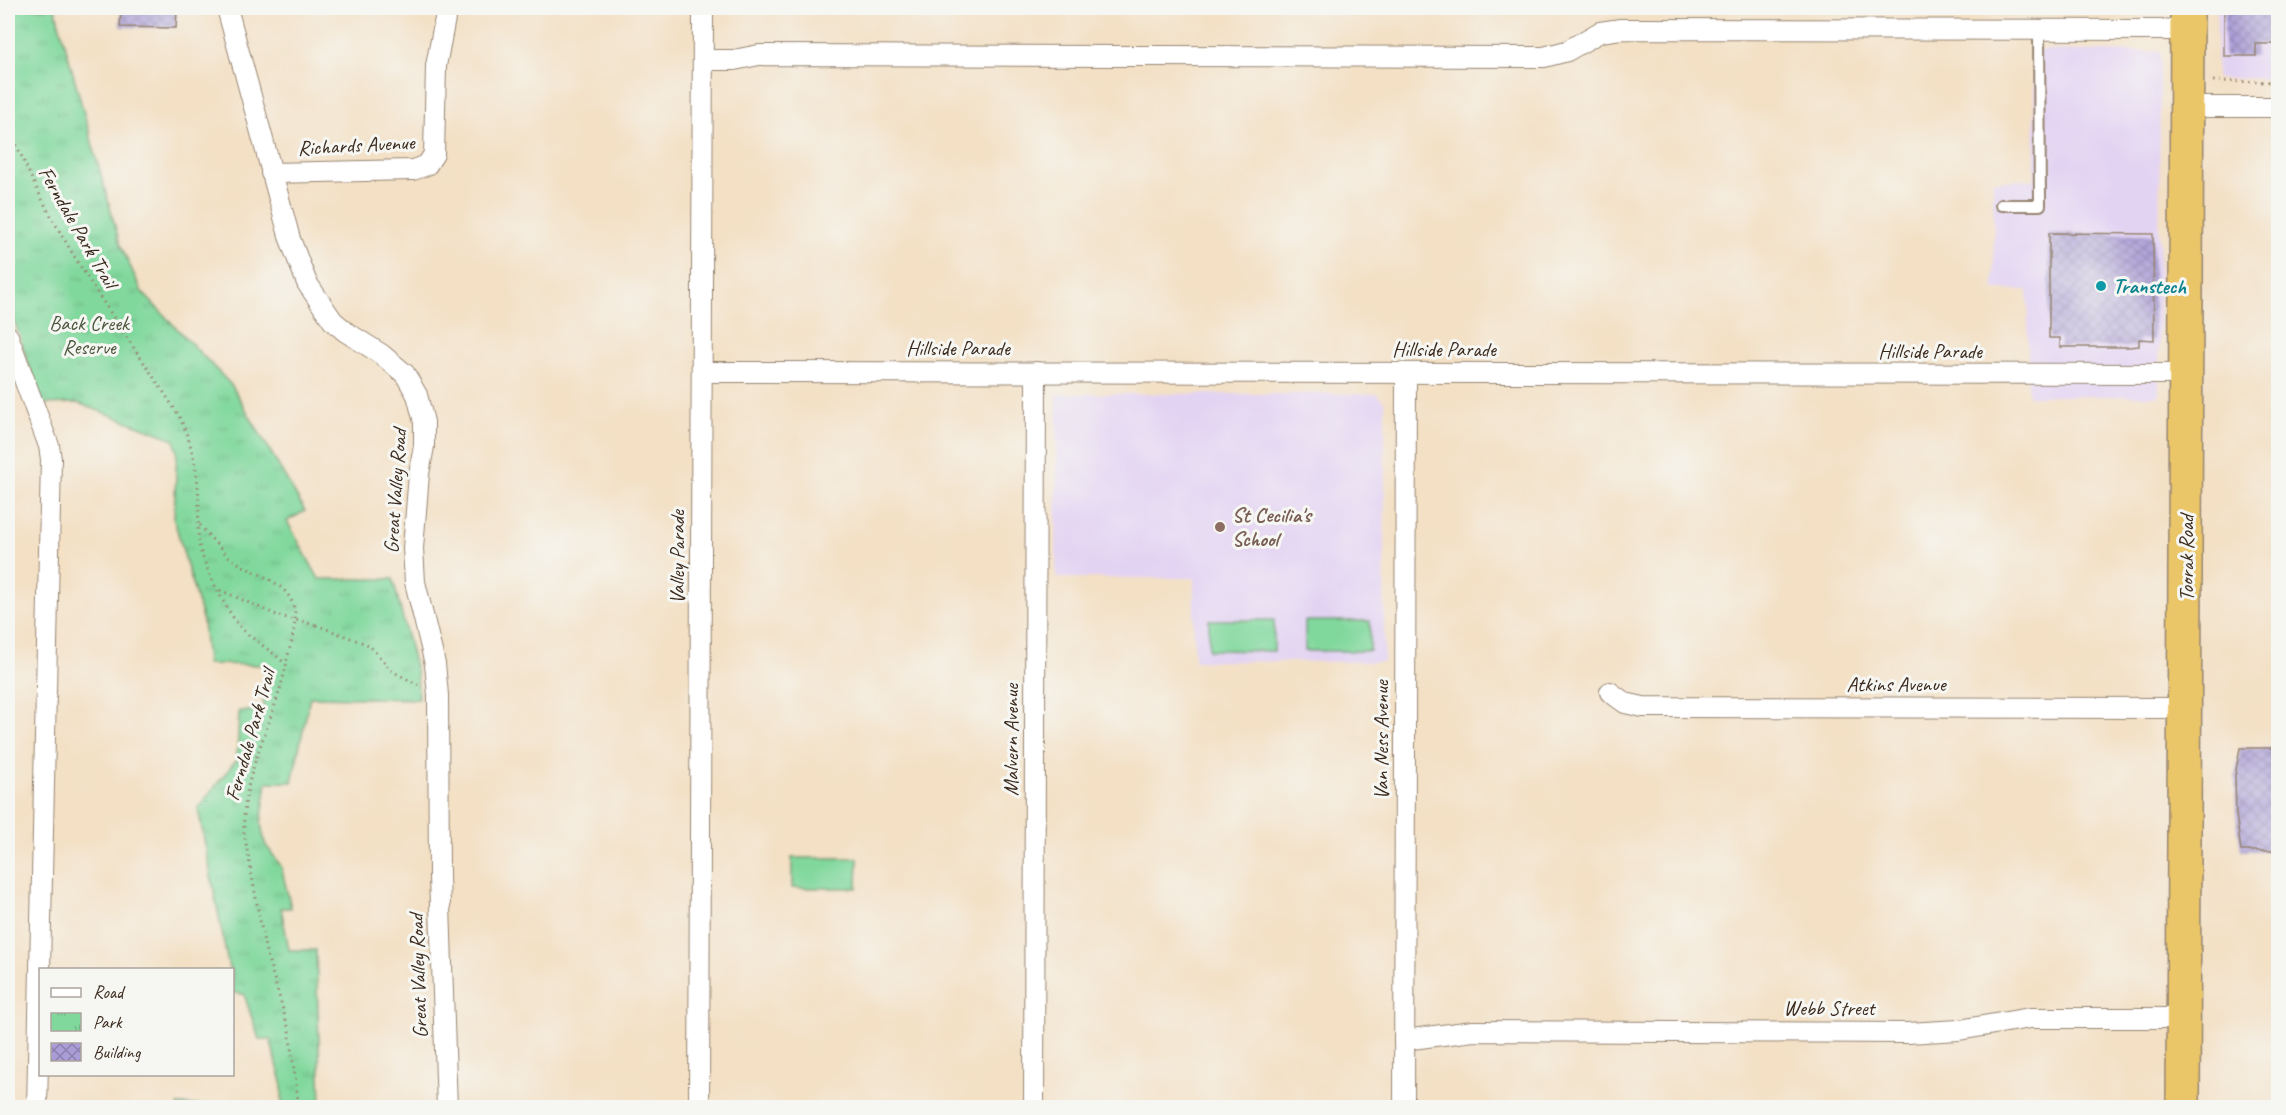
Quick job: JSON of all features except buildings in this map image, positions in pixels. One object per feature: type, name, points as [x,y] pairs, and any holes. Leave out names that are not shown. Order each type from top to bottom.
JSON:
[{"type":"highway","name":"Toorak Road","points":[[2183,1107],[2187,19]]},
{"type":"street","name":"Great Valley Road","points":[[227,8],[298,265],[319,303],[333,321],[381,354],[405,374],[417,395],[424,422],[425,435],[414,524],[414,569],[435,664],[438,695],[439,877],[447,1107]]},
{"type":"street","name":"Richards Avenue","points":[[271,173],[412,170],[427,165],[431,161],[435,147],[436,66],[447,8]]},
{"type":"street","name":"Valley Parade","points":[[699,1107],[703,8]]},
{"type":"street","points":[[703,54],[734,60],[759,55],[1544,57],[1568,51],[1600,32],[1621,29],[2039,31],[2187,19]]},
{"type":"street","points":[[2187,107],[2278,107]]},
{"type":"street","points":[[8,336],[49,446],[51,459],[40,968]]},
{"type":"street","name":"Hillside Parade","points":[[702,372],[2187,374]]},
{"type":"street","name":"Malvern Avenue","points":[[1034,1107],[1036,372]]},
{"type":"street","name":"Van Ness Avenue","points":[[1404,1107],[1406,373]]},
{"type":"street","name":"Atkins Avenue","points":[[1610,692],[1625,703],[1643,707],[2185,708]]},
{"type":"street","points":[[37,1107],[39,1014]]},
{"type":"street","name":"Webb Street","points":[[1404,1030],[1908,1033],[1959,1030],[2030,1018],[2183,1018]]},
{"type":"lane","points":[[2001,206],[2040,205],[2039,31]]},
{"type":"path","points":[[2213,81],[2278,82]]},
{"type":"path","name":"Ferndale Park Trail","points":[[8,122],[31,180],[98,293],[187,431],[196,468],[201,553],[218,589],[242,628],[286,665],[275,708],[258,753],[243,813],[244,832],[265,948],[289,1030],[299,1107]]},
{"type":"path","points":[[199,524],[228,556],[273,581],[291,599],[295,617],[286,665]]},
{"type":"path","points":[[218,589],[279,616],[316,625],[369,645],[392,671],[438,695]]},
{"type":"shaded area","points":[[2034,8],[2034,10],[1610,9]]},
{"type":"shaded area","points":[[2217,8],[2278,8],[2278,78],[2216,79]]},
{"type":"shaded area","points":[[2034,50],[2160,52],[2159,396],[2028,396],[2028,290],[1994,290],[1993,181],[2035,180]]},
{"type":"shaded area","name":"St Cecilia's School","points":[[1057,394],[1377,394],[1385,403],[1384,662],[1194,661],[1194,578],[1056,578]]},
{"type":"green space","name":"Back Creek Reserve","points":[[8,8],[55,8],[120,244],[142,292],[232,386],[305,511],[287,521],[319,579],[393,579],[417,675],[419,699],[310,697],[292,782],[267,782],[261,824],[265,844],[281,866],[291,908],[281,908],[289,950],[316,950],[321,1107],[282,1107],[282,1082],[270,1039],[259,1039],[244,994],[234,993],[234,968],[229,968],[198,808],[237,759],[239,711],[263,711],[265,665],[207,664],[203,622],[174,519],[177,451],[174,439],[78,403],[42,404],[8,302]]},
{"type":"green space","points":[[1209,620],[1274,620],[1274,651],[1209,650]]},
{"type":"green space","points":[[1305,621],[1370,621],[1370,651],[1305,651]]},
{"type":"green space","points":[[792,858],[858,858],[857,888],[792,888]]},
{"type":"green space","points":[[178,1105],[243,1106],[243,1107],[178,1108]]},
{"type":"place","name":"Transtech","points":[[2101,286]]},
{"type":"place","name":"St Cecilia's School","points":[[1220,527]]}]
